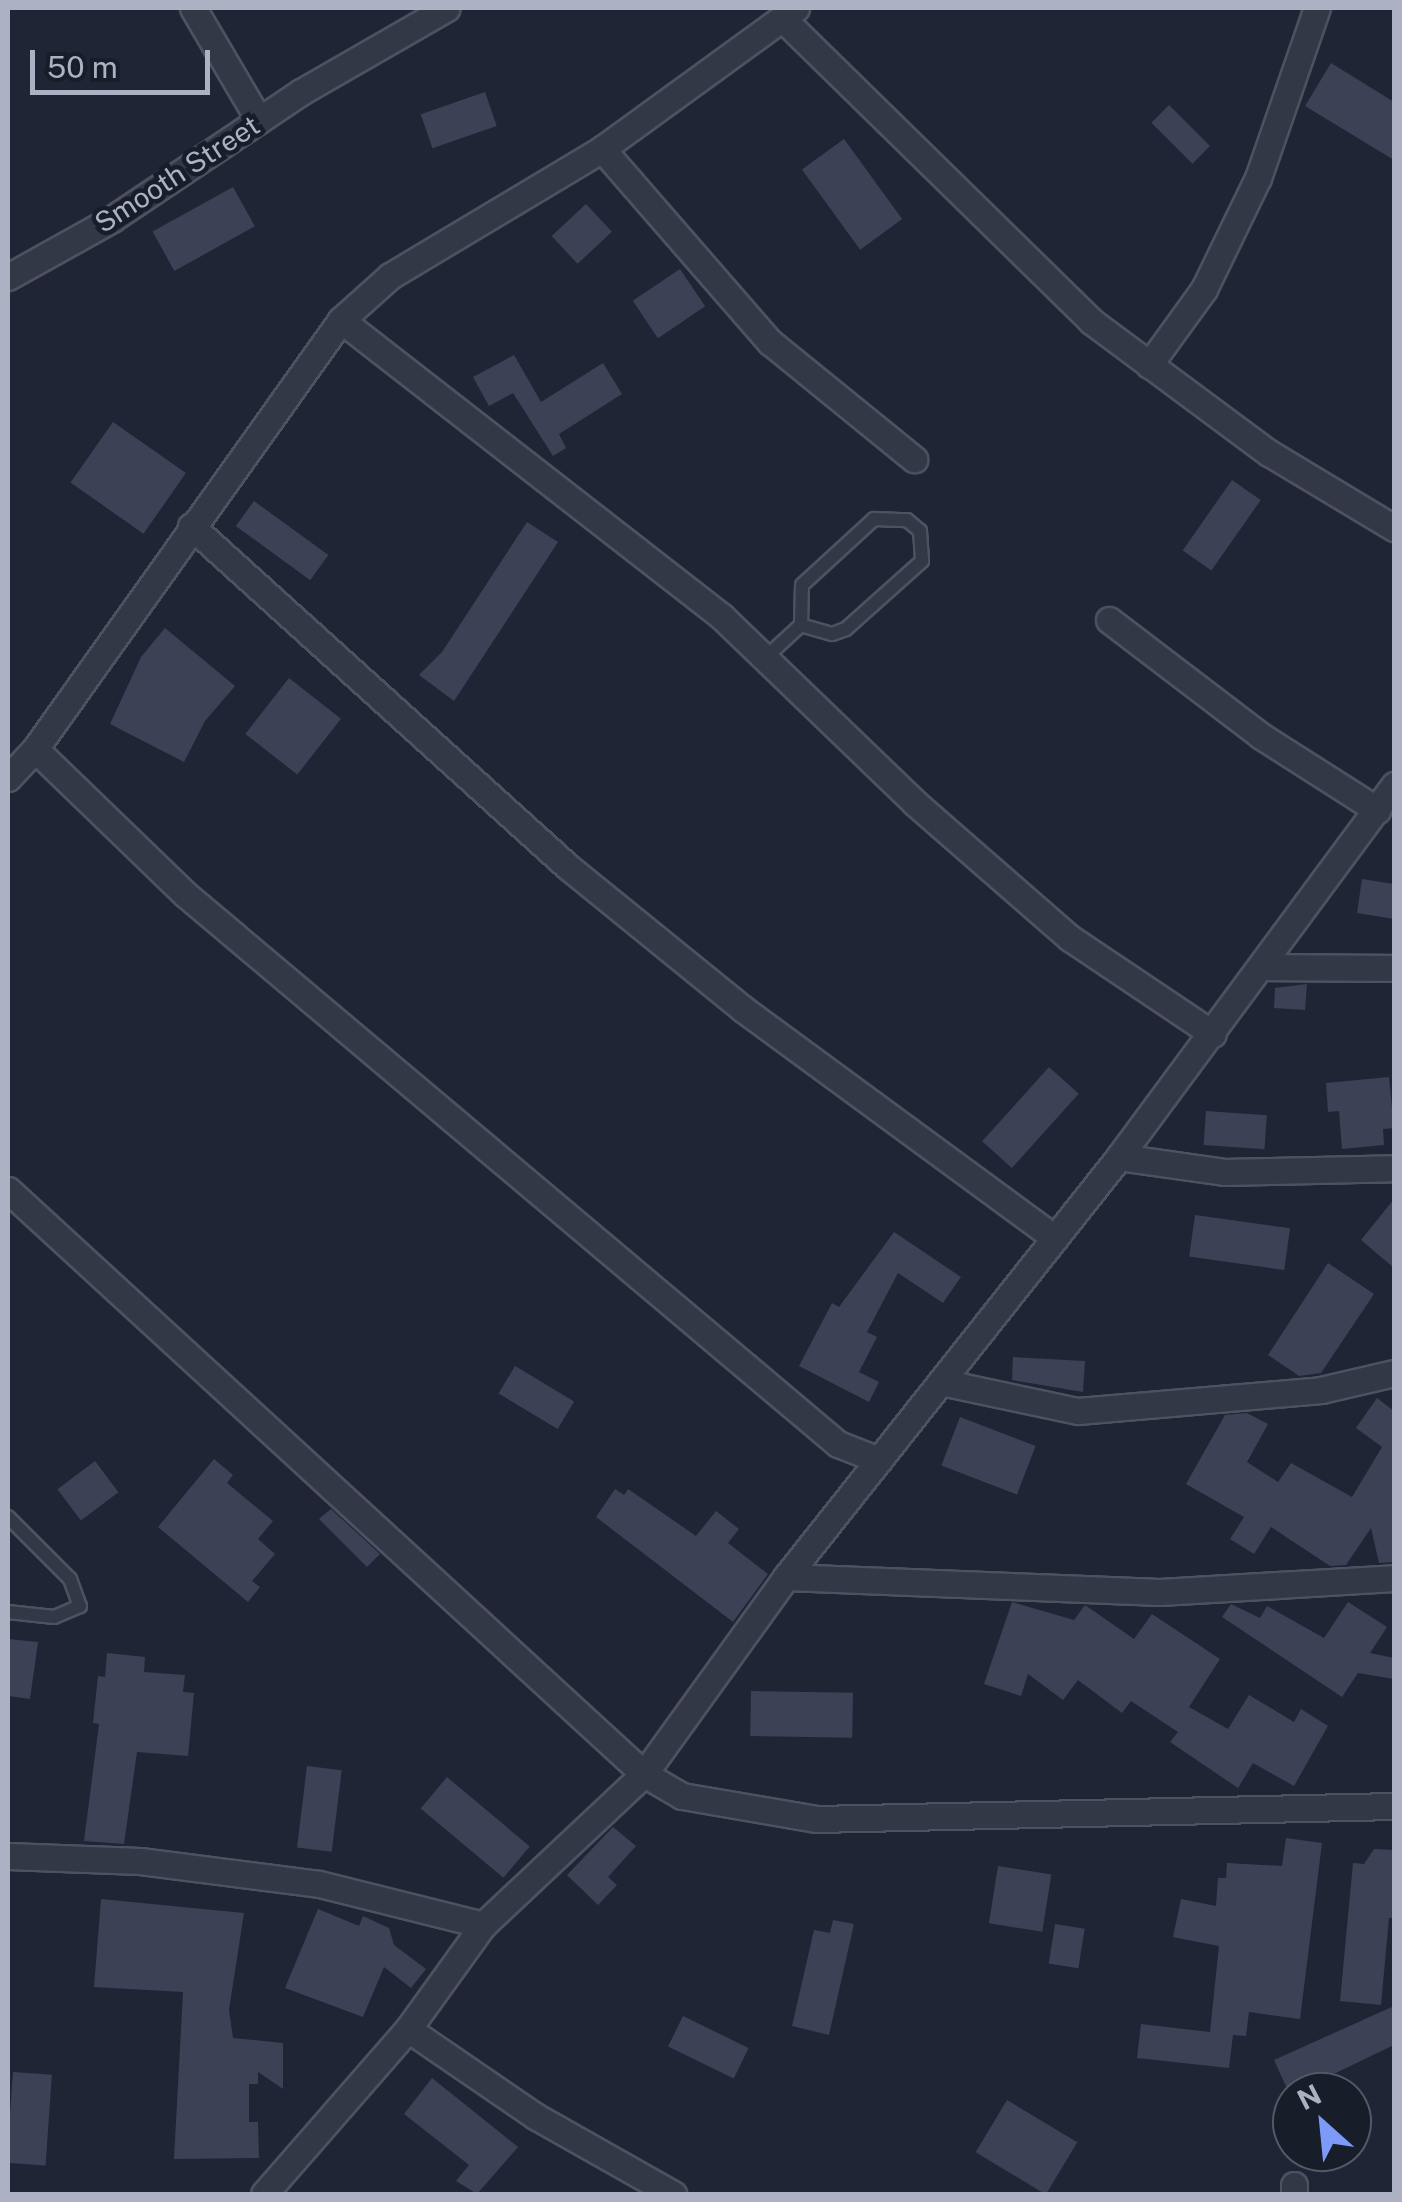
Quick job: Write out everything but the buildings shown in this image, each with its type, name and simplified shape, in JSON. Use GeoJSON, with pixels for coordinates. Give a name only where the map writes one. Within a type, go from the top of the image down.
{"type":"FeatureCollection","features":[{"type":"Feature","properties":{"kind":"street"},"geometry":{"type":"LineString","coordinates":[[194,8],[259,120]]}},
{"type":"Feature","properties":{"kind":"street"},"geometry":{"type":"LineString","coordinates":[[1150,364],[1204,290],[1258,178],[1317,8]]}},
{"type":"Feature","properties":{"kind":"street","name":"Smooth Street"},"geometry":{"type":"LineString","coordinates":[[8,277],[112,219],[259,120],[438,9]]}},
{"type":"Feature","properties":{"kind":"street"},"geometry":{"type":"LineString","coordinates":[[8,778],[35,749],[341,320],[390,276],[602,149],[790,14],[1017,253],[1150,364],[1269,453],[1394,528]]}},
{"type":"Feature","properties":{"kind":"street"},"geometry":{"type":"LineString","coordinates":[[602,149],[770,342],[914,459]]}},
{"type":"Feature","properties":{"kind":"street"},"geometry":{"type":"LineString","coordinates":[[341,320],[721,616],[915,804],[1070,938],[1213,1034]]}},
{"type":"Feature","properties":{"kind":"street"},"geometry":{"type":"LineString","coordinates":[[191,526],[566,866],[743,1009],[1054,1238]]}},
{"type":"Feature","properties":{"kind":"street"},"geometry":{"type":"LineString","coordinates":[[1110,620],[1261,736],[1377,810]]}},
{"type":"Feature","properties":{"kind":"street"},"geometry":{"type":"LineString","coordinates":[[35,749],[185,894],[838,1444],[879,1460]]}},
{"type":"Feature","properties":{"kind":"street"},"geometry":{"type":"LineString","coordinates":[[264,2194],[408,2030],[483,1925],[644,1774],[786,1577],[1120,1156],[1264,967],[1394,785]]}},
{"type":"Feature","properties":{"kind":"street"},"geometry":{"type":"LineString","coordinates":[[1264,967],[1394,968]]}},
{"type":"Feature","properties":{"kind":"street"},"geometry":{"type":"LineString","coordinates":[[1120,1156],[1224,1172],[1394,1168]]}},
{"type":"Feature","properties":{"kind":"street"},"geometry":{"type":"LineString","coordinates":[[8,1190],[644,1774],[698,1803],[817,1819],[1394,1806]]}},
{"type":"Feature","properties":{"kind":"street"},"geometry":{"type":"LineString","coordinates":[[940,1382],[1078,1411],[1321,1390],[1394,1373]]}},
{"type":"Feature","properties":{"kind":"street"},"geometry":{"type":"LineString","coordinates":[[786,1577],[1160,1592],[1394,1578]]}},
{"type":"Feature","properties":{"kind":"street"},"geometry":{"type":"LineString","coordinates":[[8,1856],[140,1861],[319,1884],[483,1925]]}},
{"type":"Feature","properties":{"kind":"street"},"geometry":{"type":"LineString","coordinates":[[408,2030],[535,2116],[673,2194]]}},
{"type":"Feature","properties":{"kind":"lane"},"geometry":{"type":"LineString","coordinates":[[765,658],[801,625],[802,586],[874,519],[907,520],[920,531],[922,560],[846,628],[832,634],[801,625]]}},
{"type":"Feature","properties":{"kind":"lane"},"geometry":{"type":"LineString","coordinates":[[8,1517],[80,1593],[80,1606],[69,1614],[8,1612]]}}]}
